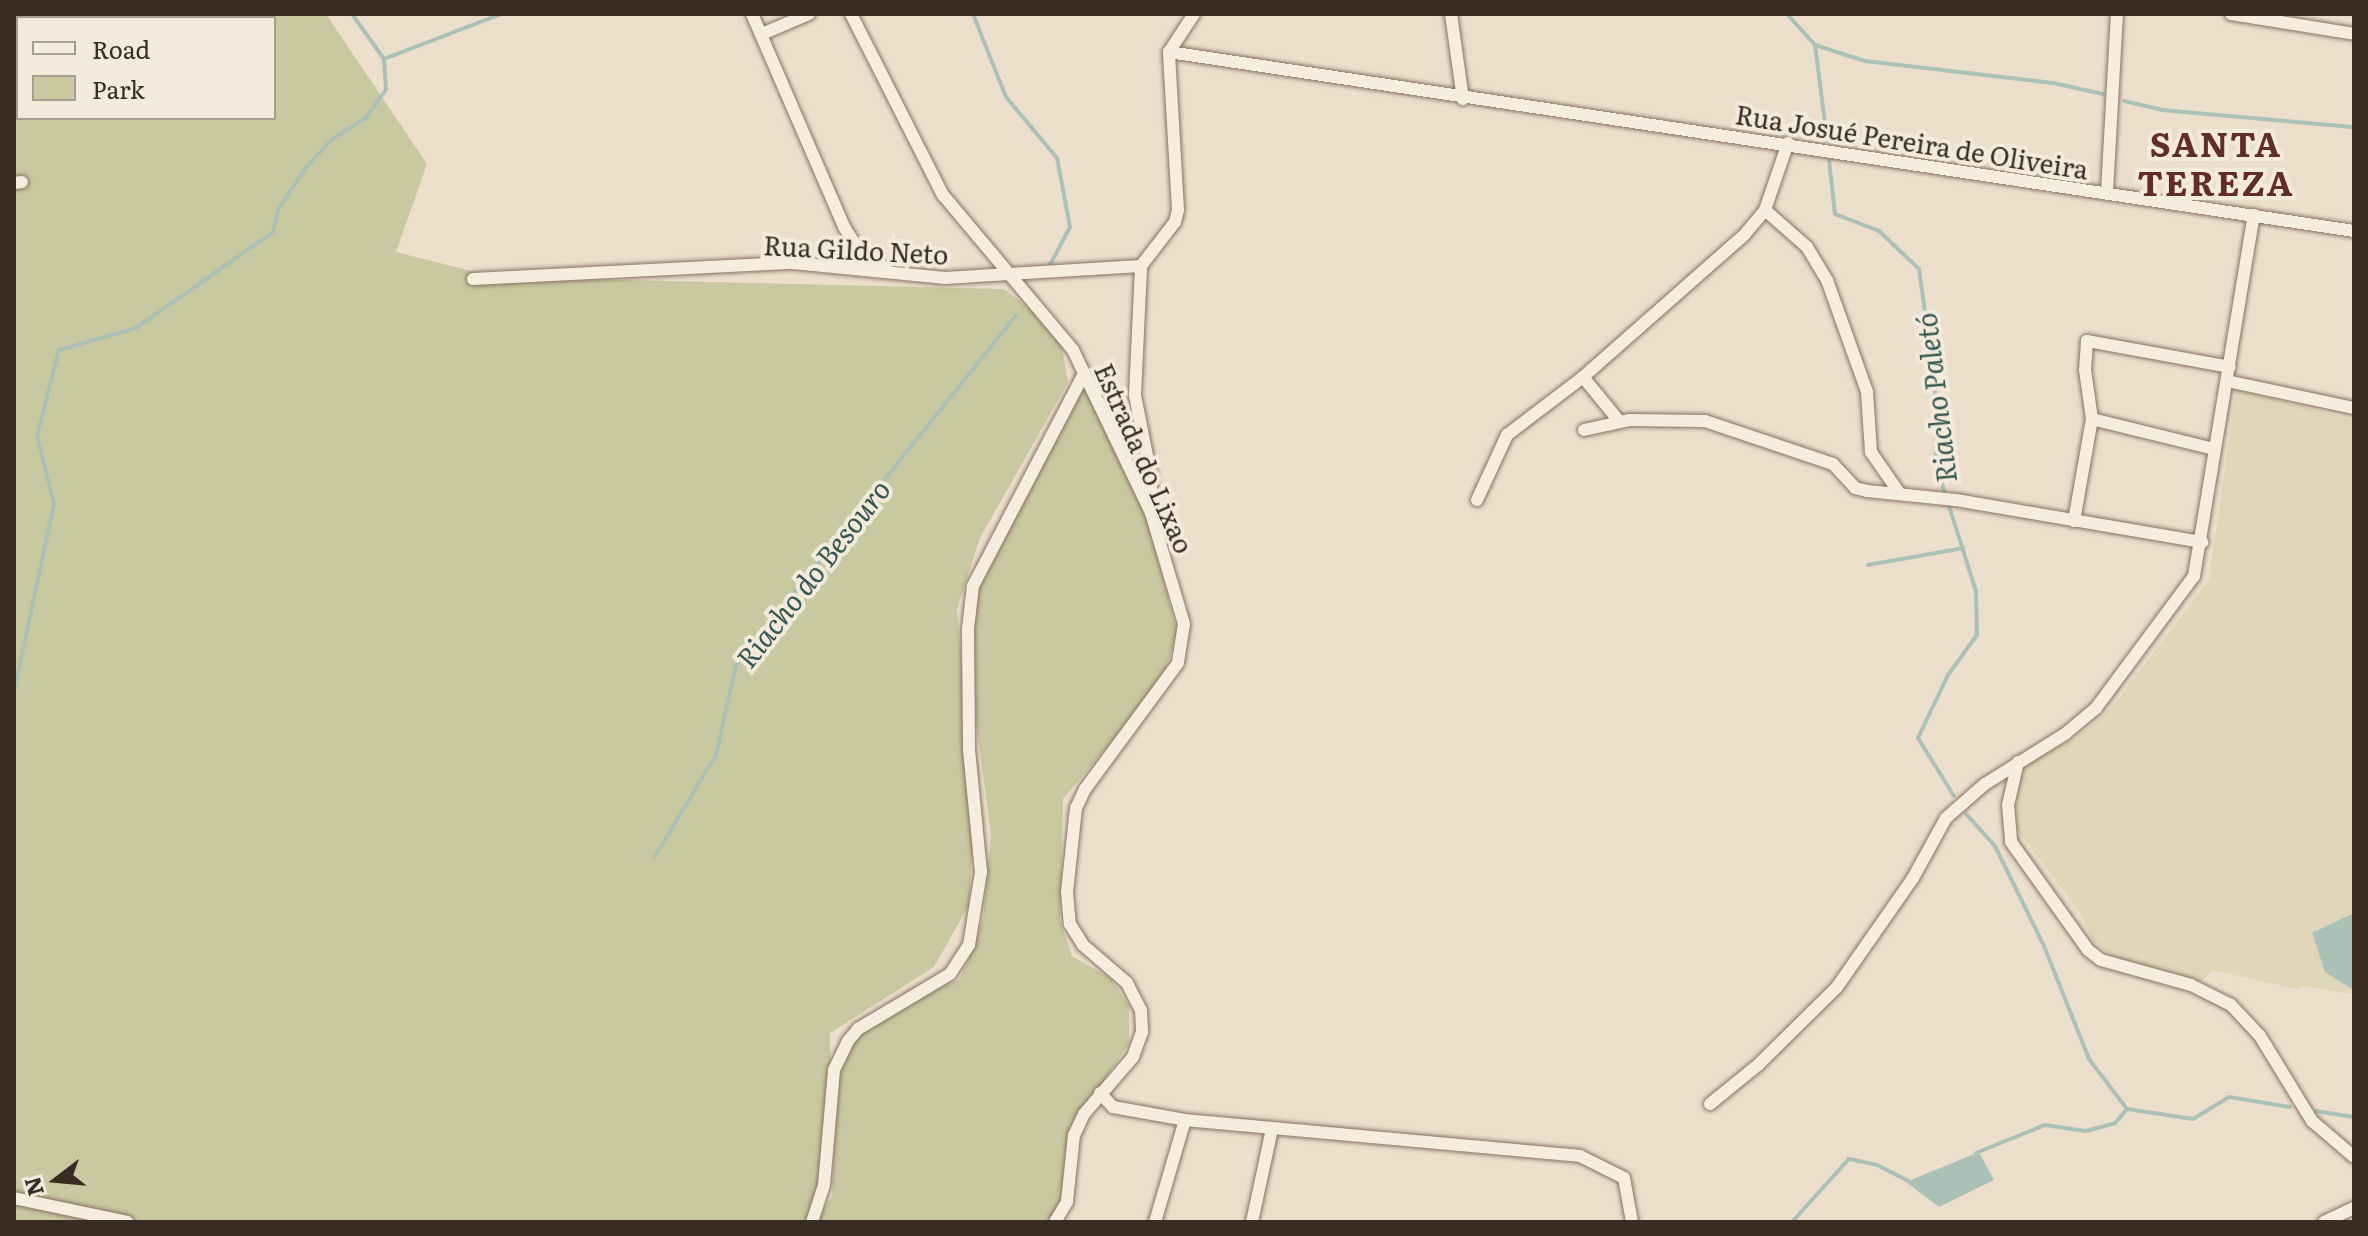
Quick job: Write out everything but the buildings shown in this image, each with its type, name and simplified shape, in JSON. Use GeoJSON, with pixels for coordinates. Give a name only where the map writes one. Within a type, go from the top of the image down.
{"type":"FeatureCollection","features":[{"type":"Feature","properties":{"kind":"street"},"geometry":{"type":"LineString","coordinates":[[752,14],[855,248],[896,273]]}},
{"type":"Feature","properties":{"kind":"street"},"geometry":{"type":"LineString","coordinates":[[762,34],[809,14]]}},
{"type":"Feature","properties":{"kind":"street","name":"Estrada do Lixao"},"geometry":{"type":"LineString","coordinates":[[851,14],[924,166],[1005,274],[1059,331],[1084,374],[1151,513],[1180,596],[1185,643],[1164,687],[1085,789],[1069,860],[1068,908],[1075,936],[1127,983],[1141,1010],[1142,1032],[1133,1057],[1100,1093],[1074,1135],[1067,1202],[1055,1222]]}},
{"type":"Feature","properties":{"kind":"street"},"geometry":{"type":"LineString","coordinates":[[1151,513],[1151,476],[1135,395],[1141,266],[1175,222],[1178,210],[1169,52],[1194,14]]}},
{"type":"Feature","properties":{"kind":"street"},"geometry":{"type":"LineString","coordinates":[[1451,14],[1463,99]]}},
{"type":"Feature","properties":{"kind":"street"},"geometry":{"type":"LineString","coordinates":[[2107,192],[2117,14]]}},
{"type":"Feature","properties":{"kind":"street"},"geometry":{"type":"LineString","coordinates":[[2231,14],[2354,34]]}},
{"type":"Feature","properties":{"kind":"street","name":"Rua Josué Pereira de Oliveira"},"geometry":{"type":"LineString","coordinates":[[1169,52],[1463,99],[1788,143],[2354,231]]}},
{"type":"Feature","properties":{"kind":"street"},"geometry":{"type":"LineString","coordinates":[[1477,500],[1507,435],[1583,377],[1745,234],[1765,210],[1788,143]]}},
{"type":"Feature","properties":{"kind":"street"},"geometry":{"type":"LineString","coordinates":[[1765,210],[1807,247],[1827,280],[1867,392],[1871,452],[1900,494]]}},
{"type":"Feature","properties":{"kind":"street"},"geometry":{"type":"LineString","coordinates":[[1710,1104],[1758,1065],[1837,987],[1913,878],[1946,818],[2018,762],[2096,708],[2194,576],[2254,215]]}},
{"type":"Feature","properties":{"kind":"street","name":"Rua Gildo Neto"},"geometry":{"type":"LineString","coordinates":[[473,279],[793,263],[945,278],[1141,266]]}},
{"type":"Feature","properties":{"kind":"street"},"geometry":{"type":"LineString","coordinates":[[2074,521],[2092,419],[2085,370],[2087,341],[2230,367]]}},
{"type":"Feature","properties":{"kind":"street"},"geometry":{"type":"LineString","coordinates":[[812,1222],[824,1185],[832,1082],[848,1041],[858,1029],[950,974],[969,945],[981,872],[969,736],[968,629],[973,586],[1084,374]]}},
{"type":"Feature","properties":{"kind":"street"},"geometry":{"type":"LineString","coordinates":[[1583,377],[1619,421]]}},
{"type":"Feature","properties":{"kind":"street"},"geometry":{"type":"LineString","coordinates":[[2227,381],[2354,408]]}},
{"type":"Feature","properties":{"kind":"street"},"geometry":{"type":"LineString","coordinates":[[1584,430],[1619,421],[1679,418],[1735,428],[1833,464],[1855,488],[1956,500],[2202,542]]}},
{"type":"Feature","properties":{"kind":"street"},"geometry":{"type":"LineString","coordinates":[[2092,419],[2214,449]]}},
{"type":"Feature","properties":{"kind":"street"},"geometry":{"type":"LineString","coordinates":[[2018,762],[2008,805],[2011,842],[2088,950],[2101,960],[2191,985],[2231,1005],[2260,1036],[2312,1121],[2354,1157]]}},
{"type":"Feature","properties":{"kind":"street"},"geometry":{"type":"LineString","coordinates":[[1100,1093],[1113,1107],[1185,1120],[1580,1156],[1624,1178],[1632,1222]]}},
{"type":"Feature","properties":{"kind":"street"},"geometry":{"type":"LineString","coordinates":[[1155,1222],[1185,1120]]}},
{"type":"Feature","properties":{"kind":"street"},"geometry":{"type":"LineString","coordinates":[[1252,1222],[1272,1129]]}},
{"type":"Feature","properties":{"kind":"street"},"geometry":{"type":"LineString","coordinates":[[14,1198],[128,1222]]}},
{"type":"Feature","properties":{"kind":"street"},"geometry":{"type":"LineString","coordinates":[[2324,1222],[2354,1208]]}},
{"type":"Feature","properties":{"kind":"shaded area"},"geometry":{"type":"Polygon","coordinates":[[[14,14],[129,14],[16,16],[16,42],[14,14]]]}},
{"type":"Feature","properties":{"kind":"shaded area"},"geometry":{"type":"Polygon","coordinates":[[[2236,389],[2354,420],[2354,994],[2303,986],[2296,989],[2213,970],[2201,982],[2118,959],[2092,940],[2081,914],[2016,828],[2017,780],[2025,765],[2077,737],[2111,708],[2209,580],[2236,389]]]}},
{"type":"Feature","properties":{"kind":"shaded area"},"geometry":{"type":"Polygon","coordinates":[[[2354,913],[2354,990],[2325,972],[2312,933],[2354,913]]]}},
{"type":"Feature","properties":{"kind":"shaded area"},"geometry":{"type":"Polygon","coordinates":[[[1979,1152],[1994,1180],[1939,1207],[1906,1182],[1979,1152]]]}},
{"type":"Feature","properties":{"kind":"green space"},"geometry":{"type":"Polygon","coordinates":[[[326,14],[427,164],[396,252],[495,277],[1004,289],[1059,331],[1068,382],[980,538],[957,609],[974,814],[969,905],[934,967],[830,1033],[832,1117],[811,1222],[14,1222],[14,43],[16,120],[276,120],[276,16],[126,16],[326,14]]]}},
{"type":"Feature","properties":{"kind":"green space"},"geometry":{"type":"Polygon","coordinates":[[[1087,391],[1148,522],[1177,632],[1162,682],[1063,799],[1060,921],[1072,956],[1110,978],[1129,1005],[1129,1044],[1072,1126],[1063,1197],[1051,1222],[815,1222],[832,1197],[839,1069],[860,1029],[915,997],[959,980],[975,945],[983,918],[991,835],[976,721],[973,601],[1080,392],[1087,391]]]}},
{"type":"Feature","properties":{"kind":"waterway"},"geometry":{"type":"LineString","coordinates":[[14,692],[54,504],[37,436],[59,350],[136,328],[273,232],[278,210],[305,169],[332,139],[366,118],[386,89],[384,59],[352,14]]}},
{"type":"Feature","properties":{"kind":"waterway"},"geometry":{"type":"LineString","coordinates":[[384,59],[501,14]]}},
{"type":"Feature","properties":{"kind":"waterway","name":"Riacho do Besouro"},"geometry":{"type":"LineString","coordinates":[[973,14],[1006,97],[1057,158],[1070,227],[1050,265]]}},
{"type":"Feature","properties":{"kind":"waterway","name":"Riacho Paletó"},"geometry":{"type":"LineString","coordinates":[[1787,14],[1815,45],[1827,139]]}},
{"type":"Feature","properties":{"kind":"waterway"},"geometry":{"type":"LineString","coordinates":[[1815,45],[1865,61],[2053,83],[2103,94]]}},
{"type":"Feature","properties":{"kind":"waterway"},"geometry":{"type":"LineString","coordinates":[[2124,101],[2162,110],[2354,127]]}},
{"type":"Feature","properties":{"kind":"waterway","name":"Riacho Paletó"},"geometry":{"type":"LineString","coordinates":[[1829,160],[1835,214],[1879,231],[1919,269],[1935,383],[1936,465],[1976,591],[1977,635],[1948,675],[1918,738],[1954,796]]}},
{"type":"Feature","properties":{"kind":"waterway","name":"Riacho do Besouro"},"geometry":{"type":"LineString","coordinates":[[655,856],[716,755],[736,665],[1016,315]]}},
{"type":"Feature","properties":{"kind":"waterway"},"geometry":{"type":"LineString","coordinates":[[1868,565],[1963,548]]}},
{"type":"Feature","properties":{"kind":"waterway","name":"Riacho Paletó"},"geometry":{"type":"LineString","coordinates":[[1966,814],[1995,846],[2044,946],[2089,1059],[2127,1109],[2193,1119],[2229,1097],[2290,1107]]}},
{"type":"Feature","properties":{"kind":"waterway"},"geometry":{"type":"LineString","coordinates":[[1976,1153],[2045,1125],[2086,1131],[2115,1123],[2127,1109]]}},
{"type":"Feature","properties":{"kind":"waterway"},"geometry":{"type":"LineString","coordinates":[[2316,1111],[2354,1117]]}},
{"type":"Feature","properties":{"kind":"waterway"},"geometry":{"type":"LineString","coordinates":[[1792,1222],[1849,1159],[1877,1165],[1908,1181]]}},
{"type":"Feature","properties":{"kind":"district","name":"SANTA TEREZA"},"geometry":{"type":"Point","coordinates":[2216,162]}}]}
